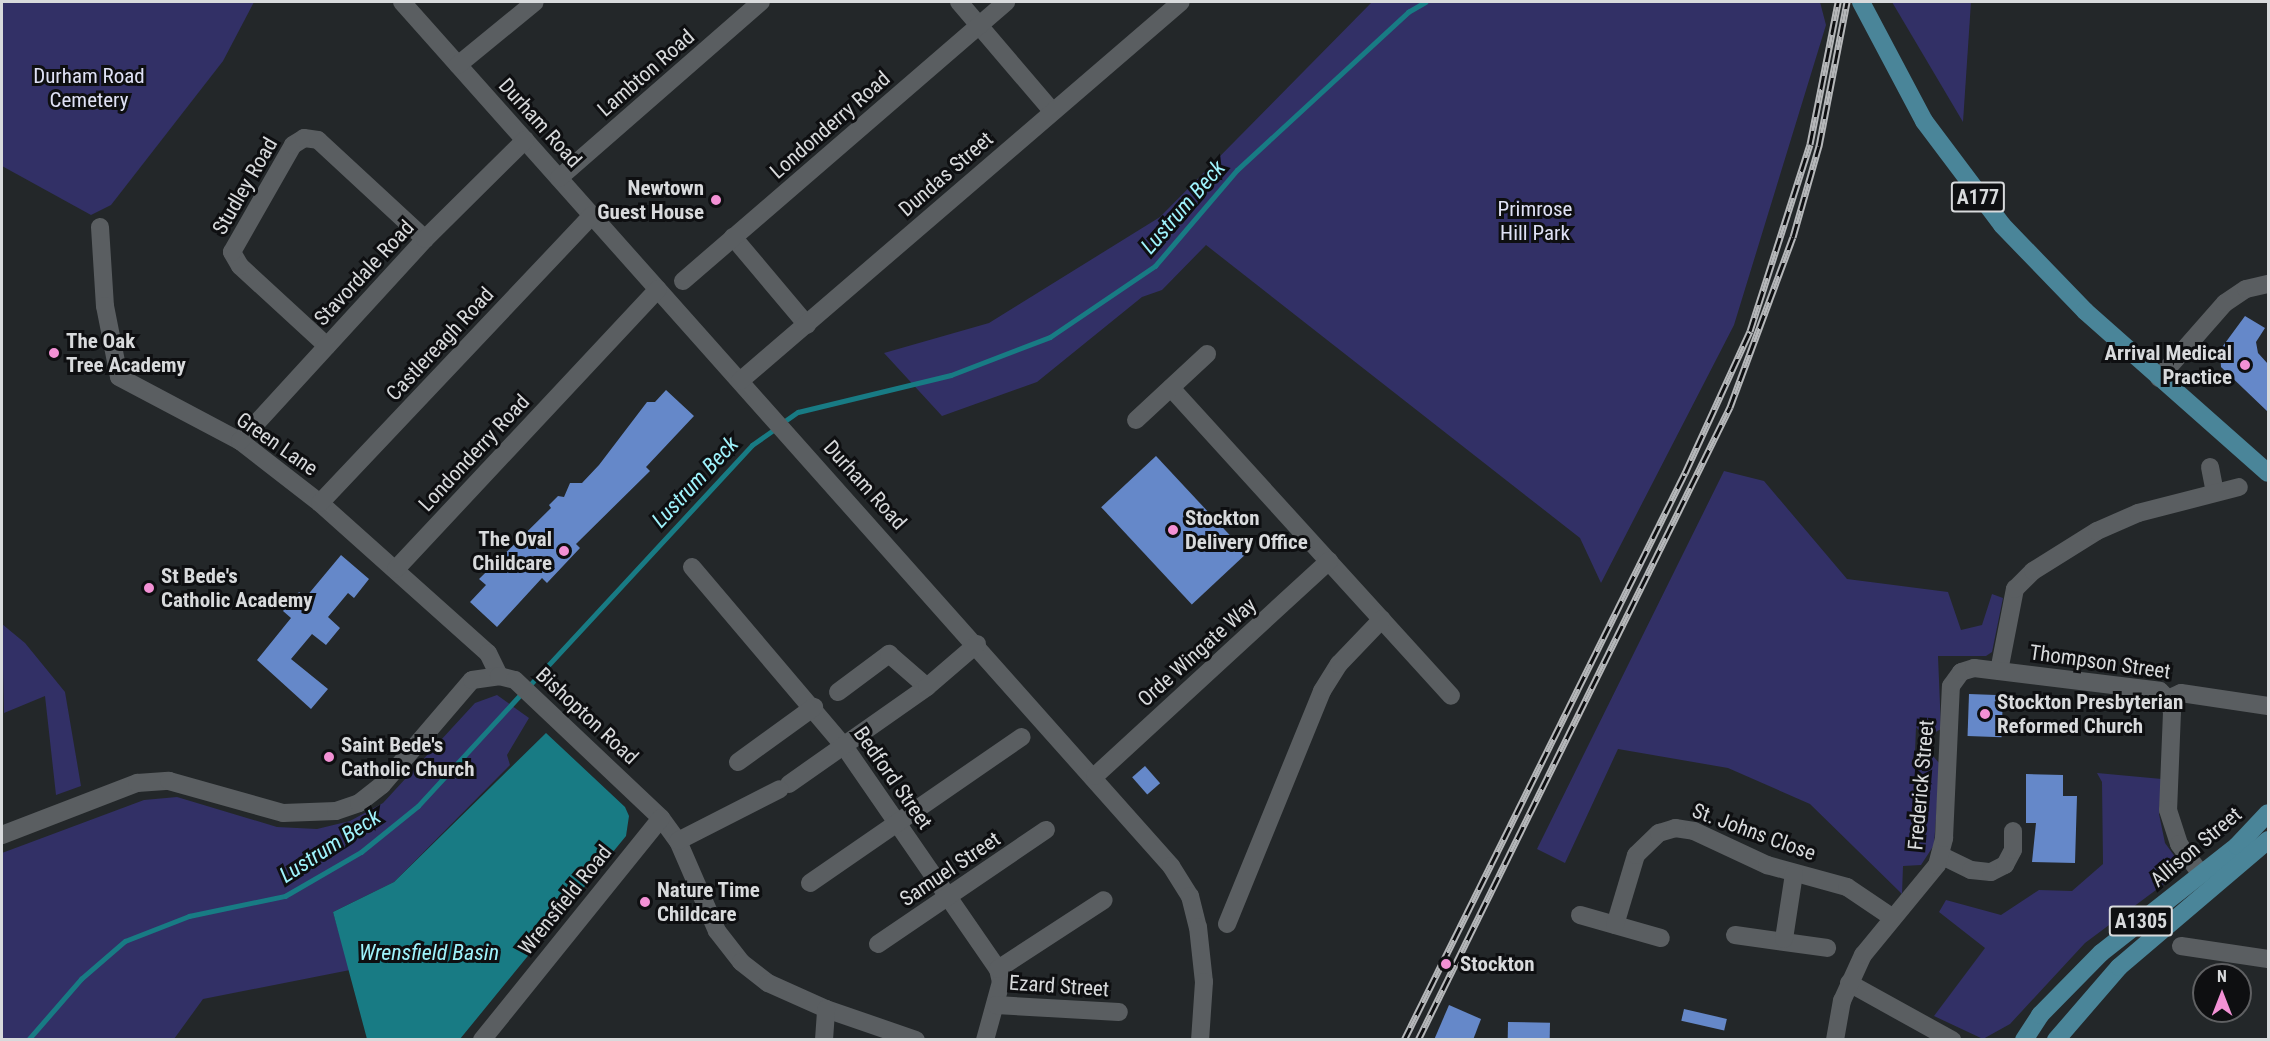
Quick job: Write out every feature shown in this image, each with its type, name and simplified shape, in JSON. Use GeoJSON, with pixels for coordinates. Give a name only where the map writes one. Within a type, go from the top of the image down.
{"type":"FeatureCollection","features":[{"type":"Feature","properties":{"kind":"main road","name":"A177"},"geometry":{"type":"LineString","coordinates":[[1861,2],[1892,67],[1959,173],[2085,311],[2268,472]]}},
{"type":"Feature","properties":{"kind":"main road","name":"Allison Street"},"geometry":{"type":"LineString","coordinates":[[2024,1040],[2040,1015],[2101,953],[2201,874],[2268,813]]}},
{"type":"Feature","properties":{"kind":"main road","name":"Allison Street"},"geometry":{"type":"LineString","coordinates":[[2056,1040],[2119,967],[2268,840]]}},
{"type":"Feature","properties":{"kind":"street","name":"Durham Road"},"geometry":{"type":"LineString","coordinates":[[402,2],[1095,776],[1171,866],[1190,896],[1204,982],[1200,1040]]}},
{"type":"Feature","properties":{"kind":"street"},"geometry":{"type":"LineString","coordinates":[[459,65],[535,2]]}},
{"type":"Feature","properties":{"kind":"street","name":"Lambton Road"},"geometry":{"type":"LineString","coordinates":[[559,178],[761,2]]}},
{"type":"Feature","properties":{"kind":"street"},"geometry":{"type":"LineString","coordinates":[[959,2],[1052,111]]}},
{"type":"Feature","properties":{"kind":"street","name":"Londonderry Road"},"geometry":{"type":"LineString","coordinates":[[683,281],[1006,2]]}},
{"type":"Feature","properties":{"kind":"street","name":"Dundas Street"},"geometry":{"type":"LineString","coordinates":[[740,381],[1181,2]]}},
{"type":"Feature","properties":{"kind":"street","name":"Studley Road"},"geometry":{"type":"LineString","coordinates":[[327,346],[240,266],[232,252],[292,145],[304,138],[318,140],[425,239]]}},
{"type":"Feature","properties":{"kind":"street","name":"Stavordale Road"},"geometry":{"type":"LineString","coordinates":[[240,441],[425,239],[525,140]]}},
{"type":"Feature","properties":{"kind":"street","name":"Castlereagh Road"},"geometry":{"type":"LineString","coordinates":[[320,503],[592,215]]}},
{"type":"Feature","properties":{"kind":"street","name":"Green Lane"},"geometry":{"type":"LineString","coordinates":[[100,227],[105,306],[119,377],[240,441],[320,503],[493,657],[507,678]]}},
{"type":"Feature","properties":{"kind":"street"},"geometry":{"type":"LineString","coordinates":[[733,237],[807,324]]}},
{"type":"Feature","properties":{"kind":"street"},"geometry":{"type":"LineString","coordinates":[[2159,378],[2225,303],[2246,289],[2268,284]]}},
{"type":"Feature","properties":{"kind":"street","name":"Londonderry Road"},"geometry":{"type":"LineString","coordinates":[[396,569],[658,289]]}},
{"type":"Feature","properties":{"kind":"street"},"geometry":{"type":"LineString","coordinates":[[1136,420],[1207,354]]}},
{"type":"Feature","properties":{"kind":"street"},"geometry":{"type":"LineString","coordinates":[[1171,387],[1452,696]]}},
{"type":"Feature","properties":{"kind":"street"},"geometry":{"type":"LineString","coordinates":[[2210,467],[2215,492]]}},
{"type":"Feature","properties":{"kind":"street"},"geometry":{"type":"LineString","coordinates":[[1999,671],[2015,589],[2033,572],[2097,531],[2138,513],[2239,487]]}},
{"type":"Feature","properties":{"kind":"street","name":"Orde Wingate Way"},"geometry":{"type":"LineString","coordinates":[[1095,776],[1329,561]]}},
{"type":"Feature","properties":{"kind":"street","name":"Bedford Street"},"geometry":{"type":"LineString","coordinates":[[693,567],[814,707],[844,746],[998,969]]}},
{"type":"Feature","properties":{"kind":"street"},"geometry":{"type":"LineString","coordinates":[[1227,924],[1322,691],[1339,664],[1382,619]]}},
{"type":"Feature","properties":{"kind":"street"},"geometry":{"type":"LineString","coordinates":[[678,841],[784,787],[927,687],[977,644]]}},
{"type":"Feature","properties":{"kind":"street"},"geometry":{"type":"LineString","coordinates":[[838,692],[890,654],[927,687]]}},
{"type":"Feature","properties":{"kind":"street","name":"Thompson Street"},"geometry":{"type":"LineString","coordinates":[[1961,672],[1999,671],[2160,691],[2168,699],[2181,693],[2248,705],[2268,706]]}},
{"type":"Feature","properties":{"kind":"street","name":"Frederick Street"},"geometry":{"type":"LineString","coordinates":[[1835,1040],[1849,983],[1863,956],[1937,865],[1940,855],[1951,686],[1961,672]]}},
{"type":"Feature","properties":{"kind":"street"},"geometry":{"type":"LineString","coordinates":[[2,835],[137,783],[169,781],[283,813],[336,811],[382,785],[472,681],[507,678]]}},
{"type":"Feature","properties":{"kind":"street","name":"Bishopton Road"},"geometry":{"type":"LineString","coordinates":[[507,678],[535,698],[662,818],[678,841],[717,931],[741,962],[768,983],[826,1009],[916,1040]]}},
{"type":"Feature","properties":{"kind":"street"},"geometry":{"type":"LineString","coordinates":[[2168,699],[2172,712],[2168,810],[2179,844],[2201,874]]}},
{"type":"Feature","properties":{"kind":"street"},"geometry":{"type":"LineString","coordinates":[[738,762],[814,707]]}},
{"type":"Feature","properties":{"kind":"street"},"geometry":{"type":"LineString","coordinates":[[810,883],[1022,737]]}},
{"type":"Feature","properties":{"kind":"street","name":"Wrensfield Road"},"geometry":{"type":"LineString","coordinates":[[482,1040],[662,818]]}},
{"type":"Feature","properties":{"kind":"street","name":"St. Johns Close"},"geometry":{"type":"LineString","coordinates":[[1615,925],[1636,855],[1659,833],[1675,828],[1695,831],[1794,874],[1847,887],[1893,918]]}},
{"type":"Feature","properties":{"kind":"street","name":"Samuel Street"},"geometry":{"type":"LineString","coordinates":[[878,944],[1046,830]]}},
{"type":"Feature","properties":{"kind":"street"},"geometry":{"type":"LineString","coordinates":[[1940,855],[1971,870],[1991,872],[2005,865],[2013,850],[2013,831]]}},
{"type":"Feature","properties":{"kind":"street"},"geometry":{"type":"LineString","coordinates":[[1784,939],[1794,874]]}},
{"type":"Feature","properties":{"kind":"street"},"geometry":{"type":"LineString","coordinates":[[986,1040],[996,1005],[998,969],[1104,900]]}},
{"type":"Feature","properties":{"kind":"street"},"geometry":{"type":"LineString","coordinates":[[1580,915],[1660,938]]}},
{"type":"Feature","properties":{"kind":"street"},"geometry":{"type":"LineString","coordinates":[[1735,935],[1768,942],[1784,939],[1827,948]]}},
{"type":"Feature","properties":{"kind":"street"},"geometry":{"type":"LineString","coordinates":[[2181,946],[2268,959]]}},
{"type":"Feature","properties":{"kind":"street"},"geometry":{"type":"LineString","coordinates":[[1849,983],[1952,1040]]}},
{"type":"Feature","properties":{"kind":"street","name":"Ezard Street"},"geometry":{"type":"LineString","coordinates":[[996,1005],[1119,1012]]}},
{"type":"Feature","properties":{"kind":"street"},"geometry":{"type":"LineString","coordinates":[[824,1040],[826,1009]]}},
{"type":"Feature","properties":{"kind":"green space","name":"Durham Road Cemetery"},"geometry":{"type":"Polygon","coordinates":[[[2,2],[254,2],[223,61],[111,205],[91,215],[2,166],[2,2]]]}},
{"type":"Feature","properties":{"kind":"green space","name":"Primrose Hill Park"},"geometry":{"type":"Polygon","coordinates":[[[1372,2],[1820,2],[1826,25],[1734,325],[1601,583],[1580,538],[1206,245],[1162,290],[1142,297],[1037,382],[942,416],[884,353],[989,323],[1160,217],[1372,2]]]}},
{"type":"Feature","properties":{"kind":"green space"},"geometry":{"type":"Polygon","coordinates":[[[1892,2],[1971,2],[1963,122],[1892,2]]]}},
{"type":"Feature","properties":{"kind":"green space"},"geometry":{"type":"Polygon","coordinates":[[[1724,471],[1764,481],[1847,579],[1948,592],[1961,630],[1982,625],[1992,594],[2003,598],[1992,652],[1986,656],[1938,656],[1941,729],[1925,738],[1916,727],[1915,753],[1926,748],[1940,764],[1934,845],[1921,865],[1903,866],[1902,894],[1810,804],[1728,768],[1618,749],[1565,863],[1537,849],[1724,471]]]}},
{"type":"Feature","properties":{"kind":"green space"},"geometry":{"type":"Polygon","coordinates":[[[2,624],[25,643],[65,692],[81,786],[56,795],[45,696],[4,713],[2,624]]]}},
{"type":"Feature","properties":{"kind":"green space"},"geometry":{"type":"Polygon","coordinates":[[[497,695],[529,718],[507,755],[510,765],[394,882],[333,912],[350,970],[203,999],[174,1039],[2,1040],[2,853],[144,800],[177,797],[277,827],[317,829],[350,821],[383,803],[475,703],[497,695]]]}},
{"type":"Feature","properties":{"kind":"green space"},"geometry":{"type":"Polygon","coordinates":[[[2097,773],[2162,779],[2159,814],[2165,843],[2181,865],[2176,875],[2085,943],[2010,1024],[1983,1039],[1934,1016],[1985,948],[1939,912],[1946,900],[2001,915],[2039,890],[2072,891],[2103,864],[2102,782],[2097,773]]]}},
{"type":"Feature","properties":{"kind":"water","name":"Wrensfield Basin"},"geometry":{"type":"Polygon","coordinates":[[[546,733],[625,807],[629,816],[626,836],[460,1039],[367,1039],[333,912],[394,882],[546,733]]]}},
{"type":"Feature","properties":{"kind":"building","name":"Arrival Medical Practice"},"geometry":{"type":"Polygon","coordinates":[[[2245,316],[2265,328],[2256,342],[2258,353],[2268,364],[2268,412],[2221,367],[2220,350],[2245,316]]]}},
{"type":"Feature","properties":{"kind":"building"},"geometry":{"type":"Polygon","coordinates":[[[666,390],[694,416],[646,467],[650,471],[576,544],[580,548],[547,583],[542,578],[497,627],[470,602],[486,585],[479,579],[551,508],[549,505],[558,496],[564,497],[570,483],[582,483],[599,465],[647,402],[655,402],[666,390]]]}},
{"type":"Feature","properties":{"kind":"building","name":"Stockton Delivery Office"},"geometry":{"type":"Polygon","coordinates":[[[1156,456],[1247,553],[1192,604],[1101,507],[1156,456]]]}},
{"type":"Feature","properties":{"kind":"building"},"geometry":{"type":"Polygon","coordinates":[[[341,555],[369,579],[354,598],[348,593],[328,617],[340,628],[326,645],[312,634],[291,659],[328,689],[311,709],[257,660],[291,618],[283,611],[299,592],[306,597],[341,555]]]}},
{"type":"Feature","properties":{"kind":"building","name":"Stockton Presbyterian Reformed Church"},"geometry":{"type":"Polygon","coordinates":[[[1969,694],[2003,695],[2002,737],[1968,736],[1969,694]]]}},
{"type":"Feature","properties":{"kind":"building"},"geometry":{"type":"Polygon","coordinates":[[[1145,766],[1160,783],[1147,795],[1132,777],[1145,766]]]}},
{"type":"Feature","properties":{"kind":"building"},"geometry":{"type":"Polygon","coordinates":[[[2026,774],[2063,775],[2063,796],[2077,796],[2075,863],[2032,862],[2036,823],[2026,823],[2026,774]]]}},
{"type":"Feature","properties":{"kind":"building"},"geometry":{"type":"Polygon","coordinates":[[[1449,1005],[1481,1019],[1473,1040],[1434,1040],[1449,1005]]]}},
{"type":"Feature","properties":{"kind":"building"},"geometry":{"type":"Polygon","coordinates":[[[1684,1009],[1727,1019],[1724,1031],[1681,1021],[1684,1009]]]}},
{"type":"Feature","properties":{"kind":"building"},"geometry":{"type":"Polygon","coordinates":[[[1508,1022],[1550,1023],[1550,1040],[1508,1040],[1508,1022]]]}},
{"type":"Feature","properties":{"kind":"waterway","name":"Lustrum Beck"},"geometry":{"type":"LineString","coordinates":[[782,423],[798,412],[951,375],[1050,337],[1155,266],[1237,170],[1408,12],[1425,2]]}},
{"type":"Feature","properties":{"kind":"waterway","name":"Lustrum Beck"},"geometry":{"type":"LineString","coordinates":[[529,686],[752,445],[776,428]]}},
{"type":"Feature","properties":{"kind":"waterway","name":"Lustrum Beck"},"geometry":{"type":"LineString","coordinates":[[28,1040],[81,979],[125,941],[189,916],[285,896],[361,852],[418,806],[523,692]]}},
{"type":"Feature","properties":{"kind":"railway"},"geometry":{"type":"LineString","coordinates":[[1404,1040],[1685,473],[1750,331],[1810,144],[1838,2]]}},
{"type":"Feature","properties":{"kind":"railway"},"geometry":{"type":"LineString","coordinates":[[1418,1040],[1730,407],[1793,237],[1819,146],[1847,2]]}},
{"type":"Feature","properties":{"kind":"place","name":"Newtown Guest House"},"geometry":{"type":"Point","coordinates":[716,200]}},
{"type":"Feature","properties":{"kind":"place","name":"The Oak Tree Academy"},"geometry":{"type":"Point","coordinates":[54,353]}},
{"type":"Feature","properties":{"kind":"place","name":"Arrival Medical Practice"},"geometry":{"type":"Point","coordinates":[2245,365]}},
{"type":"Feature","properties":{"kind":"place","name":"Stockton Delivery Office"},"geometry":{"type":"Point","coordinates":[1173,530]}},
{"type":"Feature","properties":{"kind":"place","name":"The Oval Childcare"},"geometry":{"type":"Point","coordinates":[564,551]}},
{"type":"Feature","properties":{"kind":"place","name":"St Bede's Catholic Academy"},"geometry":{"type":"Point","coordinates":[149,588]}},
{"type":"Feature","properties":{"kind":"place","name":"Stockton Presbyterian Reformed Church"},"geometry":{"type":"Point","coordinates":[1985,714]}},
{"type":"Feature","properties":{"kind":"place","name":"Saint Bede's Catholic Church"},"geometry":{"type":"Point","coordinates":[329,757]}},
{"type":"Feature","properties":{"kind":"place","name":"Nature Time Childcare"},"geometry":{"type":"Point","coordinates":[645,902]}},
{"type":"Feature","properties":{"kind":"place","name":"Stockton"},"geometry":{"type":"Point","coordinates":[1446,964]}}]}
